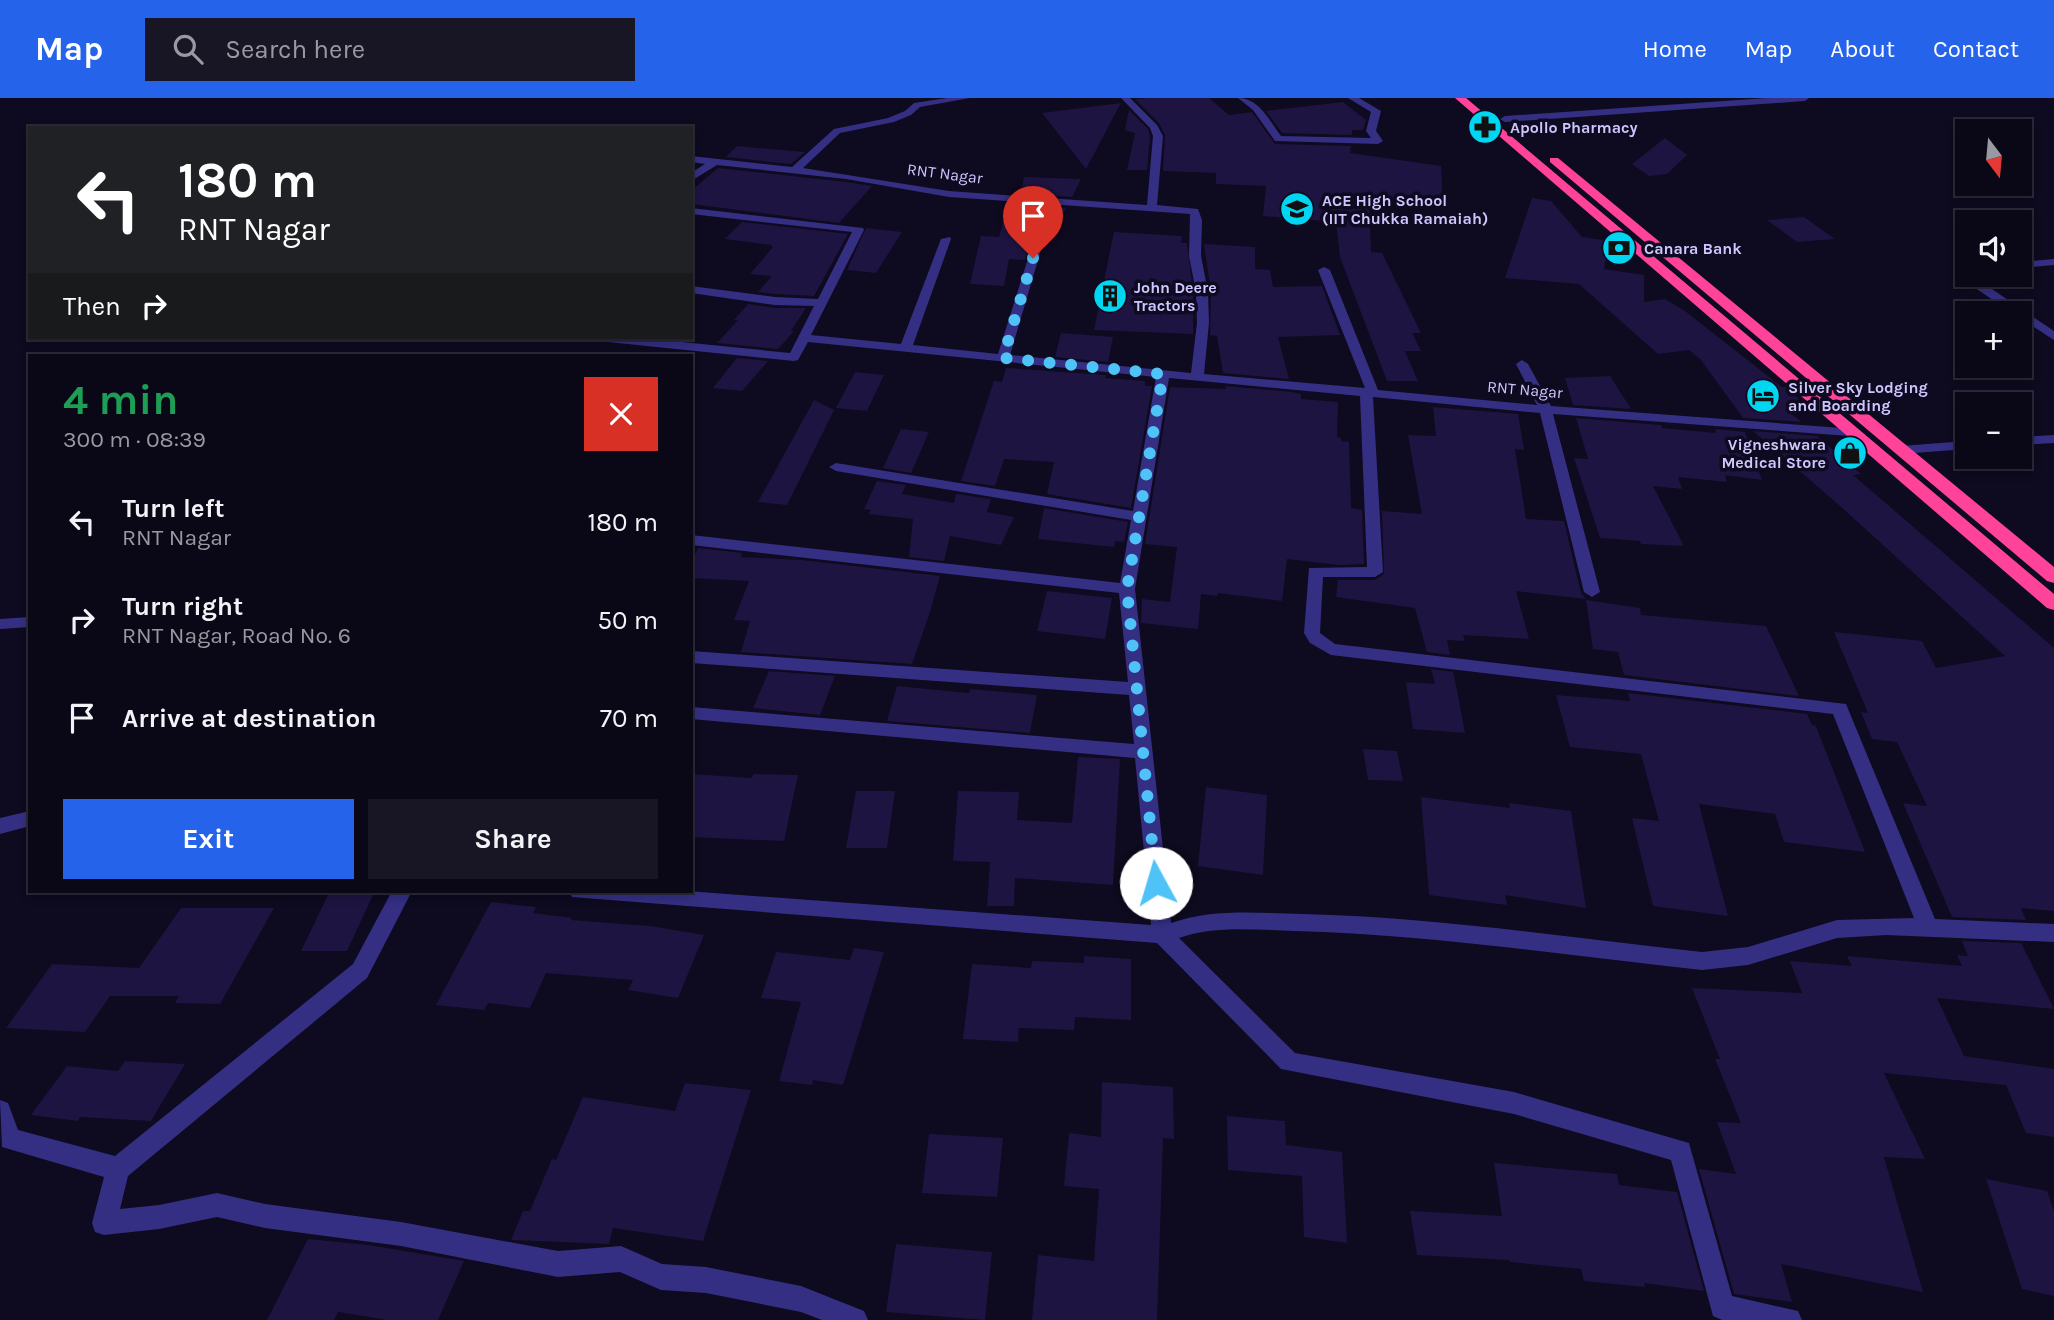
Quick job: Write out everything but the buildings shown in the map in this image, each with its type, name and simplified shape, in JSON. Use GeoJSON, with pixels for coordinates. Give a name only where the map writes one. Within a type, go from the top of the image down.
{"type":"FeatureCollection","features":[{"type":"Feature","properties":{"kind":"highway"},"geometry":{"type":"LineString","coordinates":[[1460,98],[2054,604]]}},
{"type":"Feature","properties":{"kind":"highway"},"geometry":{"type":"LineString","coordinates":[[1480,98],[2054,577]]}},
{"type":"Feature","properties":{"kind":"street"},"geometry":{"type":"LineString","coordinates":[[796,169],[838,131],[891,120],[908,113],[913,101],[965,98]]}},
{"type":"Feature","properties":{"kind":"street"},"geometry":{"type":"LineString","coordinates":[[1125,98],[1154,127],[1158,136],[1152,206]]}},
{"type":"Feature","properties":{"kind":"street"},"geometry":{"type":"LineString","coordinates":[[1242,98],[1256,108],[1278,139],[1378,141],[1371,131],[1376,111],[1352,98]]}},
{"type":"Feature","properties":{"kind":"street"},"geometry":{"type":"LineString","coordinates":[[1505,119],[1804,98]]}},
{"type":"Feature","properties":{"kind":"street","name":"RNT Nagar"},"geometry":{"type":"LineString","coordinates":[[693,159],[796,169],[949,194],[1188,209],[1196,214],[1194,239],[1203,323],[1198,377]]}},
{"type":"Feature","properties":{"kind":"street"},"geometry":{"type":"LineString","coordinates":[[693,177],[714,162]]}},
{"type":"Feature","properties":{"kind":"street"},"geometry":{"type":"LineString","coordinates":[[621,340],[794,358],[859,230],[693,211]]}},
{"type":"Feature","properties":{"kind":"street"},"geometry":{"type":"LineString","coordinates":[[1003,358],[1041,233]]}},
{"type":"Feature","properties":{"kind":"street"},"geometry":{"type":"LineString","coordinates":[[906,348],[946,239]]}},
{"type":"Feature","properties":{"kind":"street"},"geometry":{"type":"LineString","coordinates":[[2032,264],[2054,262]]}},
{"type":"Feature","properties":{"kind":"street"},"geometry":{"type":"LineString","coordinates":[[1324,270],[1370,392],[1375,572],[1315,572],[1312,633],[1316,639],[1331,649],[1840,708],[1928,927]]}},
{"type":"Feature","properties":{"kind":"street"},"geometry":{"type":"LineString","coordinates":[[1981,287],[2054,336]]}},
{"type":"Feature","properties":{"kind":"street"},"geometry":{"type":"LineString","coordinates":[[693,289],[775,301],[822,303]]}},
{"type":"Feature","properties":{"kind":"street","name":"RNT Nagar"},"geometry":{"type":"LineString","coordinates":[[804,338],[970,357],[1720,425],[1850,432]]}},
{"type":"Feature","properties":{"kind":"street"},"geometry":{"type":"LineString","coordinates":[[633,354],[648,344]]}},
{"type":"Feature","properties":{"kind":"street"},"geometry":{"type":"LineString","coordinates":[[1522,364],[1545,408],[1592,592]]}},
{"type":"Feature","properties":{"kind":"street"},"geometry":{"type":"LineString","coordinates":[[1163,374],[1127,589],[1162,935],[1289,1062],[1514,1103],[1681,1151],[1722,1307],[1789,1320]]}},
{"type":"Feature","properties":{"kind":"street"},"geometry":{"type":"LineString","coordinates":[[2032,440],[2054,439]]}},
{"type":"Feature","properties":{"kind":"street"},"geometry":{"type":"LineString","coordinates":[[1901,450],[1955,446]]}},
{"type":"Feature","properties":{"kind":"street"},"geometry":{"type":"LineString","coordinates":[[836,467],[1139,517]]}},
{"type":"Feature","properties":{"kind":"street"},"geometry":{"type":"LineString","coordinates":[[693,540],[1127,589]]}},
{"type":"Feature","properties":{"kind":"street"},"geometry":{"type":"LineString","coordinates":[[0,624],[28,622]]}},
{"type":"Feature","properties":{"kind":"street"},"geometry":{"type":"LineString","coordinates":[[693,657],[1137,689]]}},
{"type":"Feature","properties":{"kind":"street"},"geometry":{"type":"LineString","coordinates":[[693,713],[1143,752]]}},
{"type":"Feature","properties":{"kind":"street"},"geometry":{"type":"LineString","coordinates":[[0,826],[28,819]]}},
{"type":"Feature","properties":{"kind":"street"},"geometry":{"type":"LineString","coordinates":[[401,893],[360,971],[118,1169],[104,1223],[159,1217],[217,1205],[265,1216],[401,1234],[558,1264],[621,1259],[661,1277],[706,1280],[801,1298],[855,1320]]}},
{"type":"Feature","properties":{"kind":"street"},"geometry":{"type":"LineString","coordinates":[[606,893],[1162,935],[1193,924],[1247,920],[1322,923],[1396,928],[1702,961],[1748,956],[1836,929],[1886,926],[2054,933]]}},
{"type":"Feature","properties":{"kind":"street"},"geometry":{"type":"LineString","coordinates":[[0,1111],[5,1143],[118,1169]]}},
{"type":"Feature","properties":{"kind":"place","name":"Apollo Pharmacy"},"geometry":{"type":"Point","coordinates":[1485,127]}},
{"type":"Feature","properties":{"kind":"place","name":"ACE High School (IIT Chukka Ramaiah)"},"geometry":{"type":"Point","coordinates":[1297,209]}},
{"type":"Feature","properties":{"kind":"place","name":"Canara Bank"},"geometry":{"type":"Point","coordinates":[1619,248]}},
{"type":"Feature","properties":{"kind":"place","name":"John Deere Tractors"},"geometry":{"type":"Point","coordinates":[1110,296]}},
{"type":"Feature","properties":{"kind":"place","name":"Silver Sky Lodging and Boarding"},"geometry":{"type":"Point","coordinates":[1763,396]}},
{"type":"Feature","properties":{"kind":"place","name":"Vigneshwara Medical Store"},"geometry":{"type":"Point","coordinates":[1850,453]}},
{"type":"Feature","properties":{"kind":"route"},"geometry":{"type":"LineString","coordinates":[[1033,258],[1003,358],[1163,374],[1127,589],[1156,883]]}}]}
